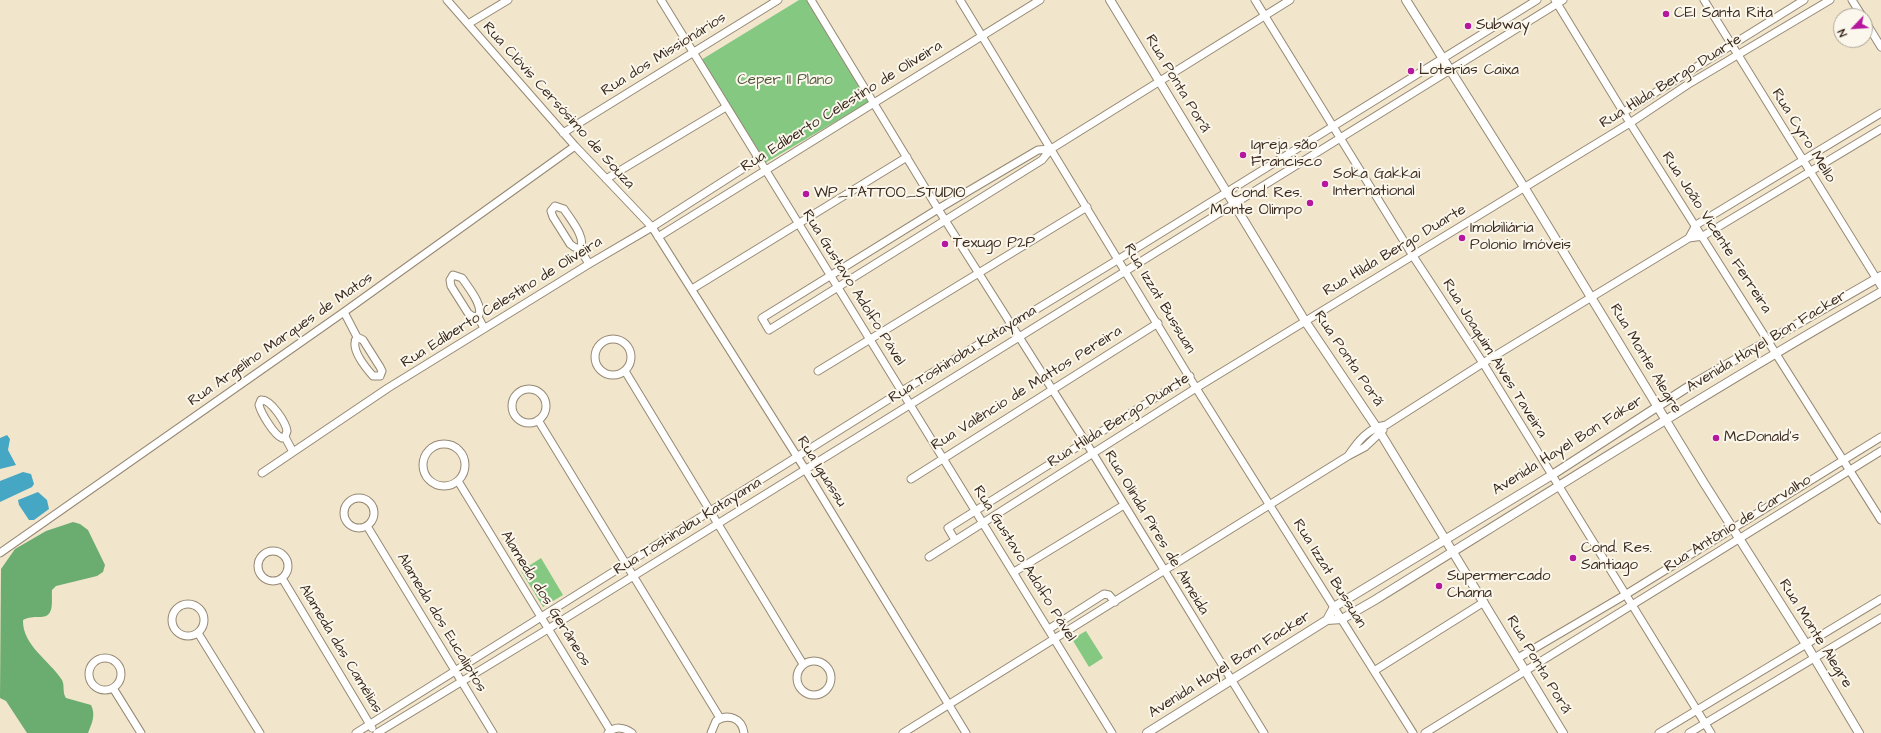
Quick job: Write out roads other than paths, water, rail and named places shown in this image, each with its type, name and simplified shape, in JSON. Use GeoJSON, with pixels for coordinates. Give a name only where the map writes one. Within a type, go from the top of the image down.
{"type":"FeatureCollection","features":[{"type":"Feature","properties":{"kind":"street","name":"Rua Clóvis Cersósimo de Souza"},"geometry":{"type":"LineString","coordinates":[[447,0],[575,146],[652,227]]}},
{"type":"Feature","properties":{"kind":"street"},"geometry":{"type":"LineString","coordinates":[[468,24],[508,0]]}},
{"type":"Feature","properties":{"kind":"street","name":"Rua Gustavo Adolfo Pável"},"geometry":{"type":"LineString","coordinates":[[661,0],[764,170],[869,340],[910,403],[974,510],[1014,572],[1112,733]]}},
{"type":"Feature","properties":{"kind":"street","name":"Rua dos Missionários"},"geometry":{"type":"LineString","coordinates":[[563,132],[694,53],[778,0]]}},
{"type":"Feature","properties":{"kind":"street","name":"Rua Olinda Pires de Almeida"},"geometry":{"type":"LineString","coordinates":[[811,0],[938,209],[1086,442],[1264,733]]}},
{"type":"Feature","properties":{"kind":"street","name":"Rua Izzat Bussuan"},"geometry":{"type":"LineString","coordinates":[[960,0],[1126,270],[1196,388],[1413,733]]}},
{"type":"Feature","properties":{"kind":"street","name":"Rua Ediberto Celestino de Oliveira"},"geometry":{"type":"LineString","coordinates":[[658,237],[1040,0]]}},
{"type":"Feature","properties":{"kind":"street","name":"Rua Ponta Porã"},"geometry":{"type":"LineString","coordinates":[[1110,0],[1305,321],[1379,430],[1563,733]]}},
{"type":"Feature","properties":{"kind":"street","name":"Rua Joaquim Alves Taveira"},"geometry":{"type":"LineString","coordinates":[[1254,0],[1413,256],[1483,363],[1711,733]]}},
{"type":"Feature","properties":{"kind":"street"},"geometry":{"type":"LineString","coordinates":[[1051,149],[1038,150],[938,209],[762,318],[769,330],[1042,160],[1051,149],[1290,0]]}},
{"type":"Feature","properties":{"kind":"street","name":"Rua Monte Alegre"},"geometry":{"type":"LineString","coordinates":[[1406,0],[1524,187],[1732,529],[1815,658],[1859,733]]}},
{"type":"Feature","properties":{"kind":"street","name":"Rua Toshinobu Katayama"},"geometry":{"type":"LineString","coordinates":[[356,733],[902,391],[1119,259],[1537,0]]}},
{"type":"Feature","properties":{"kind":"street","name":"Rua Cyro Mello"},"geometry":{"type":"LineString","coordinates":[[1704,0],[1810,172],[1880,280]]}},
{"type":"Feature","properties":{"kind":"street","name":"Rua Hilda Bergo Duarte"},"geometry":{"type":"LineString","coordinates":[[1624,112],[1804,0]]}},
{"type":"Feature","properties":{"kind":"street","name":"Rua Hilda Bergo Duarte"},"geometry":{"type":"LineString","coordinates":[[929,556],[1092,452],[1630,123],[1687,85],[1830,0]]}},
{"type":"Feature","properties":{"kind":"street","name":"Rua Toshinobu Katayama"},"geometry":{"type":"LineString","coordinates":[[376,733],[548,629],[1018,336],[1341,139],[1558,1]]}},
{"type":"Feature","properties":{"kind":"street","name":"Rua João Vicente Ferreira"},"geometry":{"type":"LineString","coordinates":[[1558,1],[1630,123],[1703,236],[1881,520]]}},
{"type":"Feature","properties":{"kind":"street"},"geometry":{"type":"LineString","coordinates":[[1873,34],[1881,47]]}},
{"type":"Feature","properties":{"kind":"street"},"geometry":{"type":"LineString","coordinates":[[606,179],[726,107]]}},
{"type":"Feature","properties":{"kind":"street"},"geometry":{"type":"LineString","coordinates":[[1689,238],[1696,225],[1881,113]]}},
{"type":"Feature","properties":{"kind":"street"},"geometry":{"type":"LineString","coordinates":[[903,733],[1164,570],[1271,506],[1348,456],[1359,440],[1379,430],[1483,363],[1689,238],[1703,236],[1881,129]]}},
{"type":"Feature","properties":{"kind":"street","name":"Rua Argelino Marques de Matos"},"geometry":{"type":"LineString","coordinates":[[0,552],[344,312],[575,146]]}},
{"type":"Feature","properties":{"kind":"street"},"geometry":{"type":"LineString","coordinates":[[692,289],[797,223],[907,157]]}},
{"type":"Feature","properties":{"kind":"street","name":"Rua Ediberto Celestino de Oliveira"},"geometry":{"type":"LineString","coordinates":[[262,473],[388,388],[484,328],[652,227],[758,160]]}},
{"type":"Feature","properties":{"kind":"street"},"geometry":{"type":"LineString","coordinates":[[580,249],[582,244],[581,238],[564,209],[555,206],[551,211],[552,217],[570,244],[580,249],[589,264]]}},
{"type":"Feature","properties":{"kind":"street"},"geometry":{"type":"LineString","coordinates":[[818,371],[978,272],[1087,207]]}},
{"type":"Feature","properties":{"kind":"street","name":"Rua Iguassu"},"geometry":{"type":"LineString","coordinates":[[652,227],[805,470],[966,733]]}},
{"type":"Feature","properties":{"kind":"street"},"geometry":{"type":"LineString","coordinates":[[478,317],[472,316],[468,313],[451,286],[450,280],[453,275],[462,278],[480,307],[478,317],[484,328]]}},
{"type":"Feature","properties":{"kind":"street","name":"Avenida Hayel Bon Faker"},"geometry":{"type":"LineString","coordinates":[[1334,607],[1552,475],[1657,406],[1768,340],[1880,280]]}},
{"type":"Feature","properties":{"kind":"street","name":"Avenida Hayel Bon Facker"},"geometry":{"type":"LineString","coordinates":[[1342,619],[1559,487],[1665,419],[1776,352],[1881,292]]}},
{"type":"Feature","properties":{"kind":"street"},"geometry":{"type":"LineString","coordinates":[[344,312],[357,337],[363,340],[380,367],[382,372],[380,376],[388,388]]}},
{"type":"Feature","properties":{"kind":"street","name":"Rua Valêncio de Mattos Pereira"},"geometry":{"type":"LineString","coordinates":[[911,479],[1052,388],[1158,323]]}},
{"type":"Feature","properties":{"kind":"street"},"geometry":{"type":"LineString","coordinates":[[357,337],[354,341],[355,349],[373,376],[380,376]]}},
{"type":"Feature","properties":{"kind":"street"},"geometry":{"type":"LineString","coordinates":[[608,339],[620,340],[630,348],[631,360],[625,371],[620,374],[609,375],[599,368],[596,364],[596,352],[602,342],[608,339]]}},
{"type":"Feature","properties":{"kind":"street"},"geometry":{"type":"LineString","coordinates":[[625,371],[716,524],[803,664]]}},
{"type":"Feature","properties":{"kind":"street","name":"Rua Hilda Bergo Duarte"},"geometry":{"type":"LineString","coordinates":[[955,540],[948,528],[974,510],[1086,442],[1190,376]]}},
{"type":"Feature","properties":{"kind":"street"},"geometry":{"type":"LineString","coordinates":[[532,389],[542,395],[545,400],[546,411],[538,420],[533,422],[523,422],[515,414],[512,404],[517,394],[521,391],[532,389]]}},
{"type":"Feature","properties":{"kind":"street"},"geometry":{"type":"LineString","coordinates":[[285,437],[282,438],[276,435],[261,411],[259,405],[261,400],[270,402],[285,425],[287,431],[285,437],[293,452]]}},
{"type":"Feature","properties":{"kind":"street"},"geometry":{"type":"LineString","coordinates":[[538,420],[720,718]]}},
{"type":"Feature","properties":{"kind":"street"},"geometry":{"type":"LineString","coordinates":[[850,424],[858,436]]}},
{"type":"Feature","properties":{"kind":"street","name":"Rua Antônio de Carvalho"},"geometry":{"type":"LineString","coordinates":[[1518,658],[1625,595],[1881,436]]}},
{"type":"Feature","properties":{"kind":"street"},"geometry":{"type":"LineString","coordinates":[[442,444],[448,444],[460,451],[465,463],[464,470],[458,482],[444,487],[437,485],[425,476],[422,462],[430,449],[442,444]]}},
{"type":"Feature","properties":{"kind":"street","name":"Rua Antônio de Carvalho"},"geometry":{"type":"LineString","coordinates":[[1425,733],[1881,451]]}},
{"type":"Feature","properties":{"kind":"street","name":"Alameda dos Gerâneos"},"geometry":{"type":"LineString","coordinates":[[458,482],[609,732]]}},
{"type":"Feature","properties":{"kind":"street"},"geometry":{"type":"LineString","coordinates":[[361,498],[371,504],[373,515],[367,526],[356,527],[347,522],[345,511],[350,501],[361,498]]}},
{"type":"Feature","properties":{"kind":"street"},"geometry":{"type":"LineString","coordinates":[[1014,572],[1124,505]]}},
{"type":"Feature","properties":{"kind":"street","name":"Alameda dos Eucaliptos"},"geometry":{"type":"LineString","coordinates":[[367,526],[493,733]]}},
{"type":"Feature","properties":{"kind":"street","name":"Alameda das Camélias"},"geometry":{"type":"LineString","coordinates":[[267,552],[278,552],[287,559],[288,568],[282,578],[271,580],[261,574],[259,562],[261,557],[267,552]]}},
{"type":"Feature","properties":{"kind":"street","name":"Alameda das Camélias"},"geometry":{"type":"LineString","coordinates":[[282,578],[376,733]]}},
{"type":"Feature","properties":{"kind":"street"},"geometry":{"type":"LineString","coordinates":[[1049,629],[1104,594],[1109,595],[1115,602]]}},
{"type":"Feature","properties":{"kind":"street"},"geometry":{"type":"LineString","coordinates":[[1659,733],[1881,599]]}},
{"type":"Feature","properties":{"kind":"street"},"geometry":{"type":"LineString","coordinates":[[1374,671],[1484,602]]}},
{"type":"Feature","properties":{"kind":"street"},"geometry":{"type":"LineString","coordinates":[[191,605],[197,606],[202,611],[204,622],[198,633],[185,636],[175,629],[173,618],[180,608],[191,605]]}},
{"type":"Feature","properties":{"kind":"street","name":"Avenida Hayel Bom Facker"},"geometry":{"type":"LineString","coordinates":[[1327,620],[1334,607]]}},
{"type":"Feature","properties":{"kind":"street"},"geometry":{"type":"LineString","coordinates":[[1689,733],[1881,618]]}},
{"type":"Feature","properties":{"kind":"street","name":"Avenida Hayel Bom Facker"},"geometry":{"type":"LineString","coordinates":[[1147,733],[1327,620],[1342,619]]}},
{"type":"Feature","properties":{"kind":"street"},"geometry":{"type":"LineString","coordinates":[[198,633],[260,733]]}},
{"type":"Feature","properties":{"kind":"street"},"geometry":{"type":"LineString","coordinates":[[99,659],[111,659],[119,666],[121,676],[114,688],[102,690],[92,684],[90,679],[91,667],[99,659]]}},
{"type":"Feature","properties":{"kind":"street"},"geometry":{"type":"LineString","coordinates":[[814,660],[819,661],[828,668],[831,679],[830,684],[823,692],[817,695],[806,693],[798,685],[797,673],[803,664],[814,660]]}},
{"type":"Feature","properties":{"kind":"street"},"geometry":{"type":"LineString","coordinates":[[114,688],[141,733]]}},
{"type":"Feature","properties":{"kind":"street"},"geometry":{"type":"LineString","coordinates":[[711,733],[712,726],[720,718],[726,717],[736,720],[740,724],[744,733]]}},
{"type":"Feature","properties":{"kind":"street"},"geometry":{"type":"LineString","coordinates":[[609,732],[621,728],[632,733]]}},
{"type":"Feature","properties":{"kind":"water"},"geometry":{"type":"Polygon","coordinates":[[[7,435],[10,439],[8,450],[16,465],[0,469],[0,438],[7,435]]]}},
{"type":"Feature","properties":{"kind":"water"},"geometry":{"type":"Polygon","coordinates":[[[23,472],[31,474],[34,484],[32,487],[0,502],[0,481],[23,472]]]}},
{"type":"Feature","properties":{"kind":"water"},"geometry":{"type":"Polygon","coordinates":[[[38,492],[47,500],[49,509],[34,520],[29,520],[19,505],[18,500],[38,492]]]}},
{"type":"Feature","properties":{"kind":"place","name":"CEI Santa Rita"},"geometry":{"type":"Point","coordinates":[1666,14]}},
{"type":"Feature","properties":{"kind":"place","name":"Subway"},"geometry":{"type":"Point","coordinates":[1468,26]}},
{"type":"Feature","properties":{"kind":"place","name":"Loterias Caixa"},"geometry":{"type":"Point","coordinates":[1411,71]}},
{"type":"Feature","properties":{"kind":"place","name":"Igreja são Francisco"},"geometry":{"type":"Point","coordinates":[1243,155]}},
{"type":"Feature","properties":{"kind":"place","name":"Soka Gakkai International"},"geometry":{"type":"Point","coordinates":[1325,184]}},
{"type":"Feature","properties":{"kind":"place","name":"WP_TATTOO_STUDIO"},"geometry":{"type":"Point","coordinates":[806,194]}},
{"type":"Feature","properties":{"kind":"place","name":"Cond. Res. Monte Olimpo"},"geometry":{"type":"Point","coordinates":[1310,203]}},
{"type":"Feature","properties":{"kind":"place","name":"Imobiliária Polonio Imóveis"},"geometry":{"type":"Point","coordinates":[1462,238]}},
{"type":"Feature","properties":{"kind":"place","name":"Texugo P2P"},"geometry":{"type":"Point","coordinates":[945,244]}},
{"type":"Feature","properties":{"kind":"place","name":"McDonald's"},"geometry":{"type":"Point","coordinates":[1716,438]}},
{"type":"Feature","properties":{"kind":"place","name":"Cond. Res. Santiago"},"geometry":{"type":"Point","coordinates":[1573,558]}},
{"type":"Feature","properties":{"kind":"place","name":"Supermercado Chama"},"geometry":{"type":"Point","coordinates":[1439,586]}},
{"type":"Feature","properties":{"kind":"park label","name":"Ceper II Plano"},"geometry":{"type":"Point","coordinates":[785,81]}}]}
